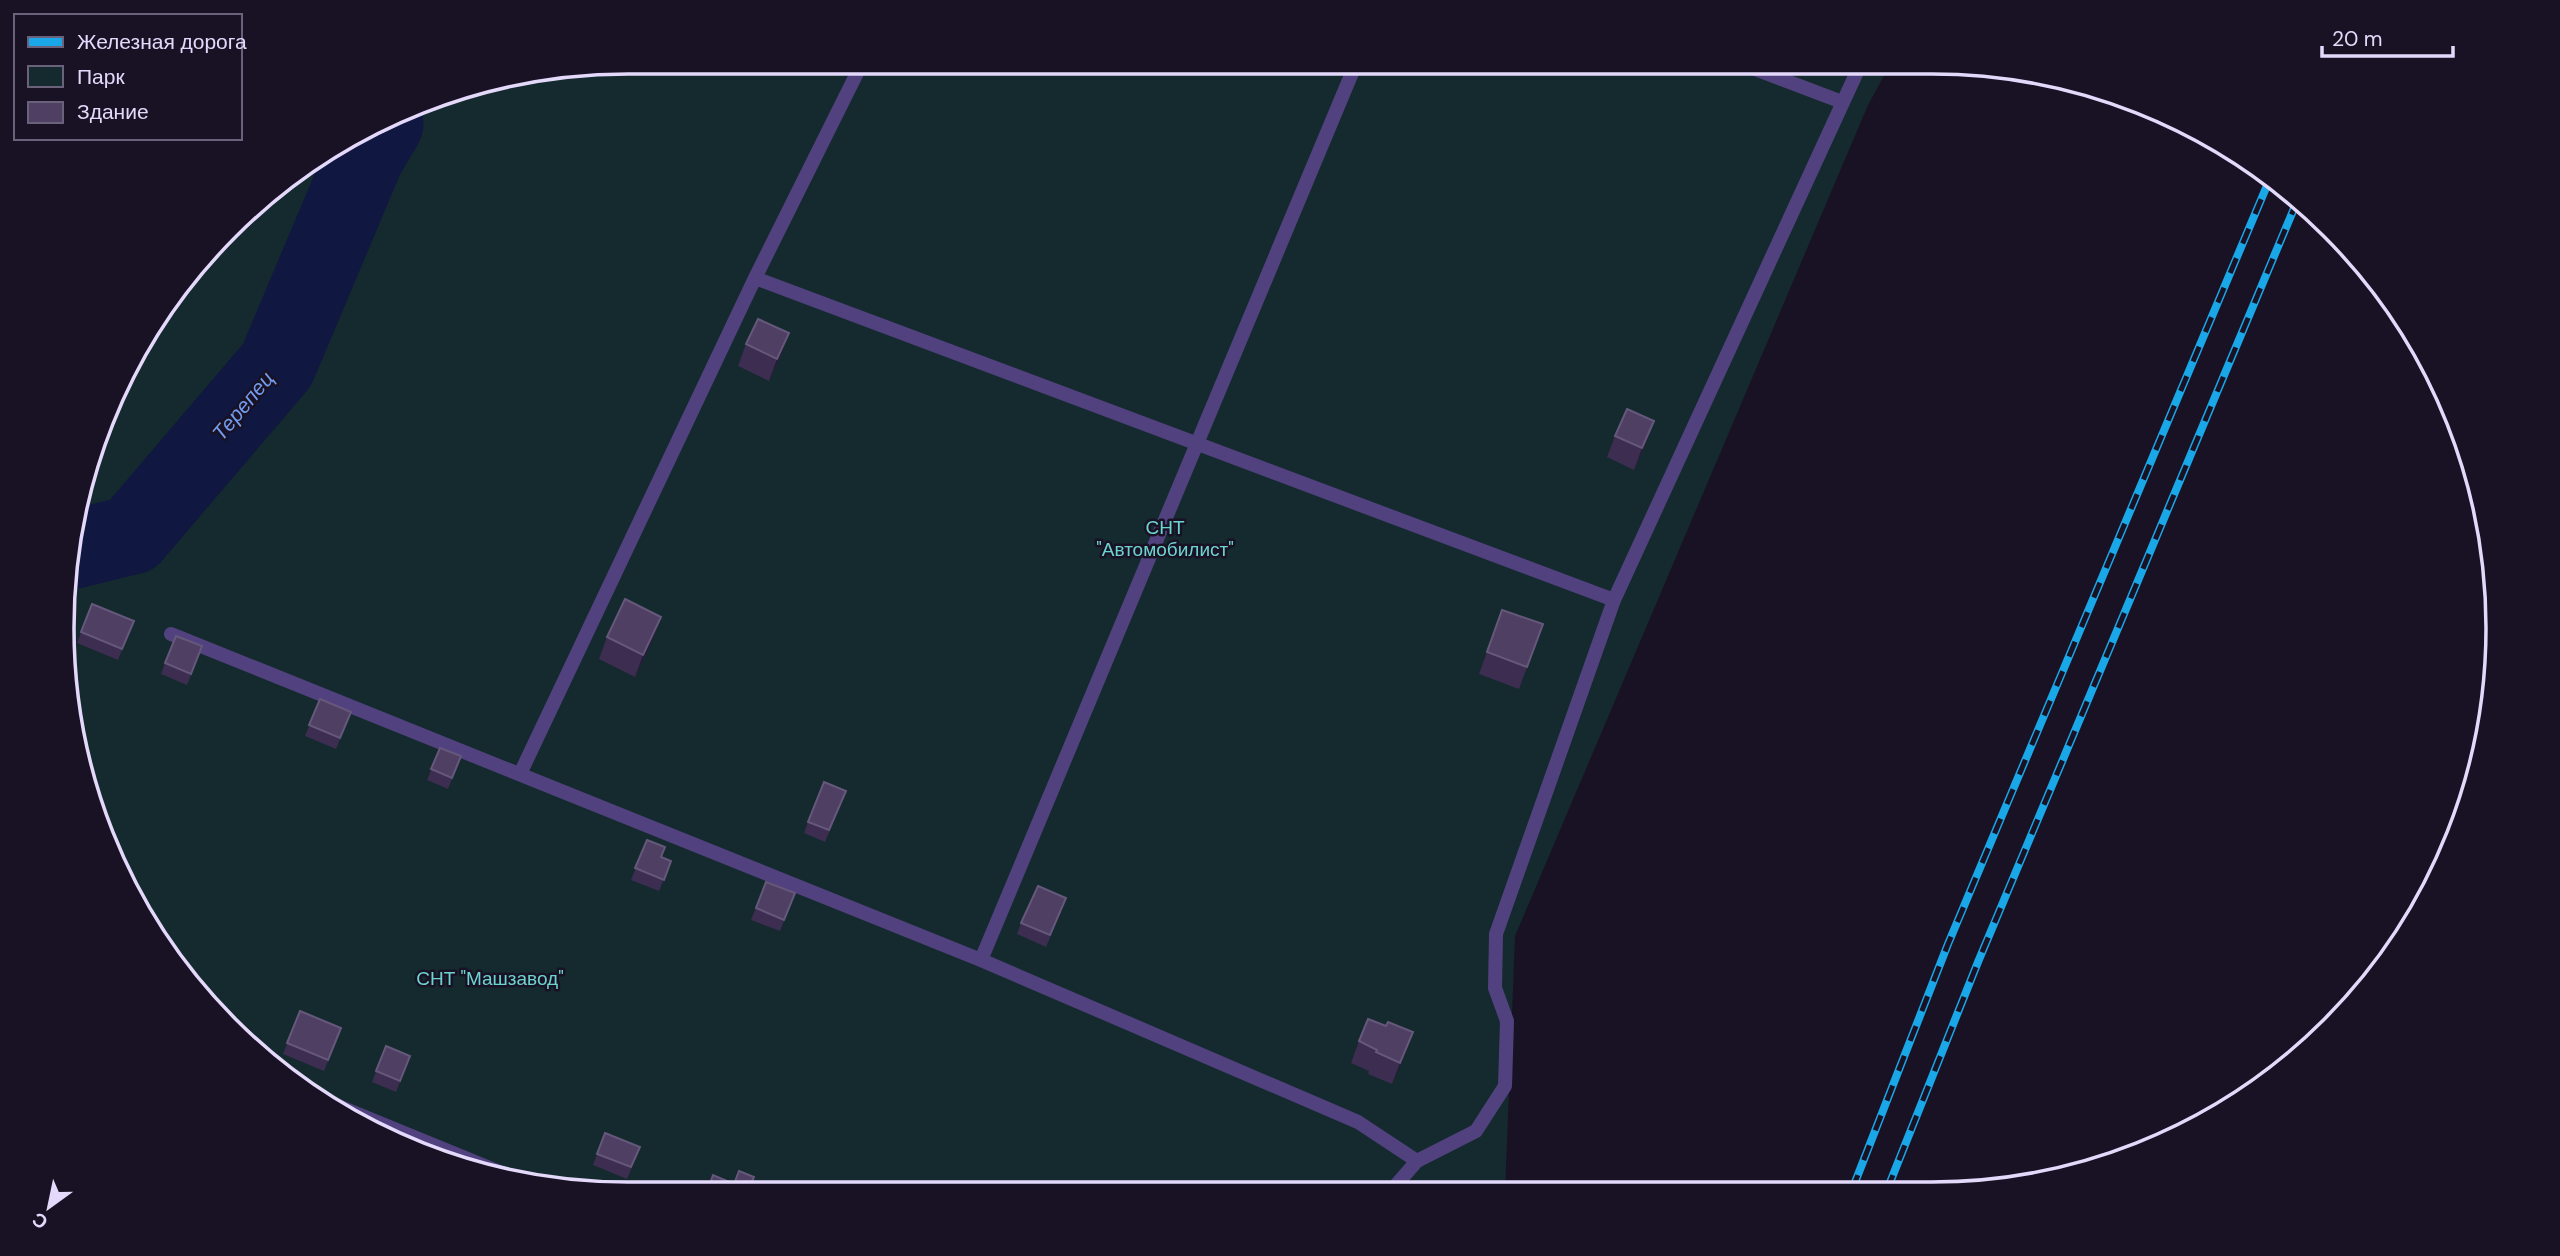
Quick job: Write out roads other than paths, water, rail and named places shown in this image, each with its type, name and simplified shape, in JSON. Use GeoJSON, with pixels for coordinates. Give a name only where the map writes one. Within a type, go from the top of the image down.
{"type":"FeatureCollection","features":[{"type":"Feature","properties":{"kind":"lane"},"geometry":{"type":"LineString","coordinates":[[520,774],[755,278],[857,74]]}},
{"type":"Feature","properties":{"kind":"lane"},"geometry":{"type":"LineString","coordinates":[[981,960],[1352,74]]}},
{"type":"Feature","properties":{"kind":"lane"},"geometry":{"type":"LineString","coordinates":[[1768,74],[1842,102]]}},
{"type":"Feature","properties":{"kind":"lane"},"geometry":{"type":"LineString","coordinates":[[1399,1182],[1417,1161],[1476,1130],[1505,1086],[1507,1021],[1495,988],[1496,934],[1614,600],[1856,74]]}},
{"type":"Feature","properties":{"kind":"lane"},"geometry":{"type":"LineString","coordinates":[[755,278],[1614,600]]}},
{"type":"Feature","properties":{"kind":"lane"},"geometry":{"type":"LineString","coordinates":[[171,634],[981,960],[1358,1122],[1417,1161]]}},
{"type":"Feature","properties":{"kind":"lane"},"geometry":{"type":"LineString","coordinates":[[378,1122],[463,1157]]}},
{"type":"Feature","properties":{"kind":"waterway","name":"Терепец"},"geometry":{"type":"LineString","coordinates":[[79,548],[132,535],[277,365],[365,156],[378,133]]}},
{"type":"Feature","properties":{"kind":"railway"},"geometry":{"type":"LineString","coordinates":[[1855,1182],[1948,944],[2267,186]]}},
{"type":"Feature","properties":{"kind":"railway"},"geometry":{"type":"LineString","coordinates":[[1890,1182],[1978,962],[2294,208]]}},
{"type":"Feature","properties":{"kind":"park label","name":"СНТ \"Автомобилист\""},"geometry":{"type":"Point","coordinates":[1165,538]}},
{"type":"Feature","properties":{"kind":"park label","name":"СНТ \"Машзавод\""},"geometry":{"type":"Point","coordinates":[490,978]}}]}
